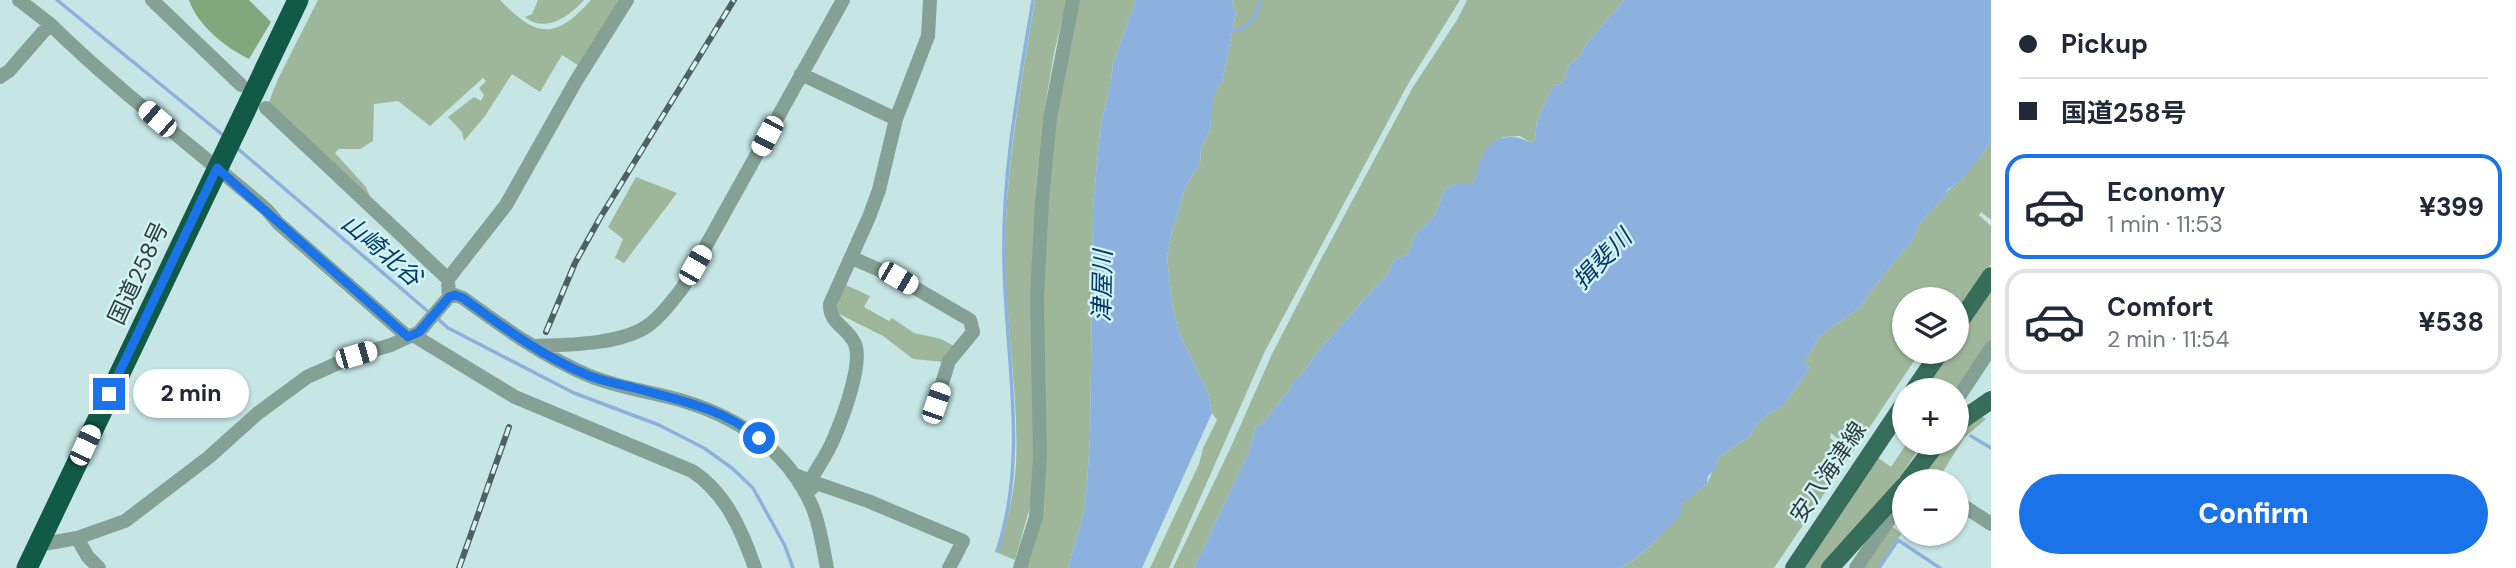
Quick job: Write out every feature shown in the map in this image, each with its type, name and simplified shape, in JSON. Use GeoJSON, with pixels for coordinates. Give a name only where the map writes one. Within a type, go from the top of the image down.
{"type":"FeatureCollection","features":[{"type":"Feature","properties":{"kind":"highway","name":"国道258号"},"geometry":{"type":"LineString","coordinates":[[27,568],[298,0]]}},
{"type":"Feature","properties":{"kind":"main road"},"geometry":{"type":"LineString","coordinates":[[1969,308],[1991,276]]}},
{"type":"Feature","properties":{"kind":"main road"},"geometry":{"type":"LineString","coordinates":[[1969,415],[1991,400]]}},
{"type":"Feature","properties":{"kind":"main road","name":"安八海津線"},"geometry":{"type":"LineString","coordinates":[[1794,568],[1892,422]]}},
{"type":"Feature","properties":{"kind":"main road"},"geometry":{"type":"LineString","coordinates":[[1830,568],[1892,502]]}},
{"type":"Feature","properties":{"kind":"street"},"geometry":{"type":"LineString","coordinates":[[19,0],[219,164],[414,335],[515,397],[680,465],[703,478],[728,507],[739,526],[755,568]]}},
{"type":"Feature","properties":{"kind":"street"},"geometry":{"type":"LineString","coordinates":[[152,0],[241,85]]}},
{"type":"Feature","properties":{"kind":"street"},"geometry":{"type":"LineString","coordinates":[[449,297],[448,279],[506,205],[576,81],[626,0]]}},
{"type":"Feature","properties":{"kind":"street"},"geometry":{"type":"LineString","coordinates":[[532,346],[570,345],[624,337],[649,325],[663,312],[683,287],[843,0]]}},
{"type":"Feature","properties":{"kind":"street"},"geometry":{"type":"LineString","coordinates":[[812,506],[814,500],[810,481],[834,439],[858,356],[855,343],[848,332],[836,323],[830,312],[830,304],[852,258],[878,190],[896,120],[928,36],[930,0]]}},
{"type":"Feature","properties":{"kind":"street"},"geometry":{"type":"LineString","coordinates":[[1020,568],[1035,517],[1041,457],[1037,298],[1042,200],[1050,118],[1073,0]]}},
{"type":"Feature","properties":{"kind":"street"},"geometry":{"type":"LineString","coordinates":[[0,77],[9,71],[50,24]]}},
{"type":"Feature","properties":{"kind":"street"},"geometry":{"type":"LineString","coordinates":[[801,75],[896,120]]}},
{"type":"Feature","properties":{"kind":"street"},"geometry":{"type":"LineString","coordinates":[[266,108],[448,279]]}},
{"type":"Feature","properties":{"kind":"street"},"geometry":{"type":"LineString","coordinates":[[852,258],[898,278],[970,320],[973,332],[950,361],[936,403]]}},
{"type":"Feature","properties":{"kind":"street"},"geometry":{"type":"LineString","coordinates":[[38,545],[77,538],[125,521],[149,505],[258,413],[307,377],[356,355],[414,335],[449,297],[455,295],[532,346],[591,377],[684,401],[747,428],[771,448],[793,474],[812,506],[827,568]]}},
{"type":"Feature","properties":{"kind":"street"},"geometry":{"type":"LineString","coordinates":[[1969,381],[1991,348]]}},
{"type":"Feature","properties":{"kind":"street"},"geometry":{"type":"LineString","coordinates":[[793,474],[868,501],[963,541],[948,568]]}},
{"type":"Feature","properties":{"kind":"street"},"geometry":{"type":"LineString","coordinates":[[1969,510],[1991,524]]}},
{"type":"Feature","properties":{"kind":"street"},"geometry":{"type":"LineString","coordinates":[[1856,568],[1892,515]]}},
{"type":"Feature","properties":{"kind":"street"},"geometry":{"type":"LineString","coordinates":[[77,538],[99,568]]}},
{"type":"Feature","properties":{"kind":"green space"},"geometry":{"type":"Polygon","coordinates":[[[189,0],[249,0],[271,22],[249,59],[213,35],[189,0]]]}},
{"type":"Feature","properties":{"kind":"green space"},"geometry":{"type":"Polygon","coordinates":[[[318,0],[500,0],[524,21],[546,29],[556,28],[567,22],[591,0],[622,0],[579,66],[562,55],[540,92],[512,74],[485,116],[464,141],[462,132],[448,117],[474,97],[481,101],[484,95],[479,88],[486,81],[483,78],[430,126],[398,101],[374,104],[373,141],[360,149],[339,149],[335,153],[366,187],[371,199],[268,104],[318,0]]]}},
{"type":"Feature","properties":{"kind":"green space"},"geometry":{"type":"Polygon","coordinates":[[[538,0],[584,0],[572,12],[557,21],[541,24],[525,17],[532,14],[538,0]]]}},
{"type":"Feature","properties":{"kind":"green space"},"geometry":{"type":"Polygon","coordinates":[[[1035,0],[1067,0],[1054,53],[1043,119],[1035,199],[1033,496],[1015,560],[998,553],[1010,509],[1016,464],[1016,413],[1006,284],[1006,225],[1015,128],[1035,0]]]}},
{"type":"Feature","properties":{"kind":"green space"},"geometry":{"type":"Polygon","coordinates":[[[1078,0],[1136,0],[1113,64],[1100,129],[1093,208],[1090,440],[1085,508],[1068,568],[1024,568],[1032,549],[1045,201],[1055,120],[1078,0]]]}},
{"type":"Feature","properties":{"kind":"green space"},"geometry":{"type":"Polygon","coordinates":[[[1233,0],[1460,0],[1408,84],[1265,351],[1169,568],[1150,568],[1217,420],[1212,413],[1208,393],[1179,333],[1172,304],[1167,256],[1186,185],[1200,164],[1201,147],[1210,130],[1212,100],[1217,87],[1222,83],[1236,12],[1233,0]]]}},
{"type":"Feature","properties":{"kind":"green space"},"geometry":{"type":"Polygon","coordinates":[[[1467,0],[1624,0],[1588,42],[1579,57],[1569,65],[1565,78],[1560,84],[1554,85],[1537,120],[1535,139],[1531,143],[1520,136],[1503,137],[1480,162],[1472,184],[1456,184],[1445,189],[1435,215],[1416,233],[1408,254],[1394,260],[1388,273],[1318,351],[1261,425],[1256,426],[1250,449],[1194,568],[1173,568],[1272,354],[1319,263],[1413,87],[1467,0]]]}},
{"type":"Feature","properties":{"kind":"green space"},"geometry":{"type":"Polygon","coordinates":[[[1991,142],[1991,220],[1981,212],[1978,217],[1991,226],[1991,264],[1969,298],[1969,287],[1892,287],[1892,364],[1912,364],[1903,378],[1892,378],[1892,394],[1853,452],[1831,433],[1830,438],[1851,454],[1774,568],[1620,568],[1649,547],[1675,519],[1683,503],[1707,484],[1718,458],[1751,435],[1755,426],[1783,406],[1810,368],[1804,362],[1820,336],[1861,307],[1913,239],[1918,226],[1991,142]]]}},
{"type":"Feature","properties":{"kind":"green space"},"geometry":{"type":"Polygon","coordinates":[[[636,177],[677,193],[624,263],[615,258],[623,239],[608,227],[636,177]]]}},
{"type":"Feature","properties":{"kind":"green space"},"geometry":{"type":"Polygon","coordinates":[[[844,284],[870,296],[864,307],[889,321],[892,318],[914,333],[941,339],[956,347],[945,362],[913,359],[883,336],[835,312],[844,284]]]}},
{"type":"Feature","properties":{"kind":"green space"},"geometry":{"type":"Polygon","coordinates":[[[1991,287],[1991,341],[1967,378],[1929,378],[1939,364],[1969,364],[1969,320],[1991,287]]]}},
{"type":"Feature","properties":{"kind":"green space"},"geometry":{"type":"Polygon","coordinates":[[[1979,415],[1986,419],[1969,434],[1969,423],[1979,415]]]}},
{"type":"Feature","properties":{"kind":"green space"},"geometry":{"type":"Polygon","coordinates":[[[1899,455],[1915,455],[1905,469],[1892,469],[1892,488],[1885,498],[1821,568],[1801,568],[1877,457],[1891,467],[1899,455]]]}},
{"type":"Feature","properties":{"kind":"green space"},"geometry":{"type":"Polygon","coordinates":[[[1937,455],[1953,455],[1945,469],[1927,469],[1937,455]]]}},
{"type":"Feature","properties":{"kind":"green space"},"geometry":{"type":"Polygon","coordinates":[[[1892,527],[1893,546],[1878,568],[1860,568],[1886,529],[1892,527]]]}},
{"type":"Feature","properties":{"kind":"water","name":"津屋川"},"geometry":{"type":"Polygon","coordinates":[[[1136,0],[1233,0],[1236,12],[1222,83],[1217,87],[1213,100],[1210,130],[1201,147],[1200,164],[1186,185],[1167,256],[1172,304],[1179,333],[1208,393],[1212,413],[1142,568],[1068,568],[1085,508],[1090,440],[1093,208],[1100,129],[1113,64],[1136,0]]]}},
{"type":"Feature","properties":{"kind":"water","name":"揖斐川"},"geometry":{"type":"Polygon","coordinates":[[[1624,0],[1991,0],[1991,142],[1975,164],[1960,181],[1948,189],[1946,195],[1918,226],[1913,239],[1861,307],[1820,336],[1804,362],[1810,368],[1783,406],[1755,426],[1751,435],[1718,458],[1718,467],[1708,476],[1707,484],[1682,504],[1681,515],[1645,551],[1620,568],[1194,568],[1250,449],[1256,426],[1261,425],[1318,351],[1388,273],[1394,260],[1408,254],[1416,233],[1435,215],[1445,189],[1456,184],[1472,184],[1483,154],[1494,142],[1508,137],[1531,143],[1535,139],[1537,120],[1554,85],[1560,84],[1565,78],[1569,65],[1579,57],[1588,42],[1624,0]]]}},
{"type":"Feature","properties":{"kind":"waterway","name":"山崎北谷"},"geometry":{"type":"LineString","coordinates":[[57,0],[224,136]]}},
{"type":"Feature","properties":{"kind":"waterway"},"geometry":{"type":"LineString","coordinates":[[997,551],[1007,515],[1014,443],[1005,296],[1006,194],[1033,0]]}},
{"type":"Feature","properties":{"kind":"waterway"},"geometry":{"type":"LineString","coordinates":[[1229,31],[1246,26],[1257,12],[1261,0]]}},
{"type":"Feature","properties":{"kind":"waterway","name":"山崎北谷"},"geometry":{"type":"LineString","coordinates":[[237,148],[431,314]]}},
{"type":"Feature","properties":{"kind":"waterway","name":"山崎北谷"},"geometry":{"type":"LineString","coordinates":[[437,318],[448,328],[574,393],[659,425],[704,448],[732,468],[753,488],[785,546],[793,568]]}},
{"type":"Feature","properties":{"kind":"waterway"},"geometry":{"type":"LineString","coordinates":[[1971,436],[1991,448]]}},
{"type":"Feature","properties":{"kind":"waterway"},"geometry":{"type":"LineString","coordinates":[[1879,568],[1898,540],[1940,568]]}},
{"type":"Feature","properties":{"kind":"railway"},"geometry":{"type":"LineString","coordinates":[[546,332],[575,263],[600,218],[734,0]]}},
{"type":"Feature","properties":{"kind":"railway"},"geometry":{"type":"LineString","coordinates":[[459,568],[509,427]]}},
{"type":"Feature","properties":{"kind":"route"},"geometry":{"type":"LineString","coordinates":[[109,394],[217,168],[408,337],[419,332],[449,297],[455,295],[522,341],[591,377],[712,411],[747,428],[759,438]]}}]}
